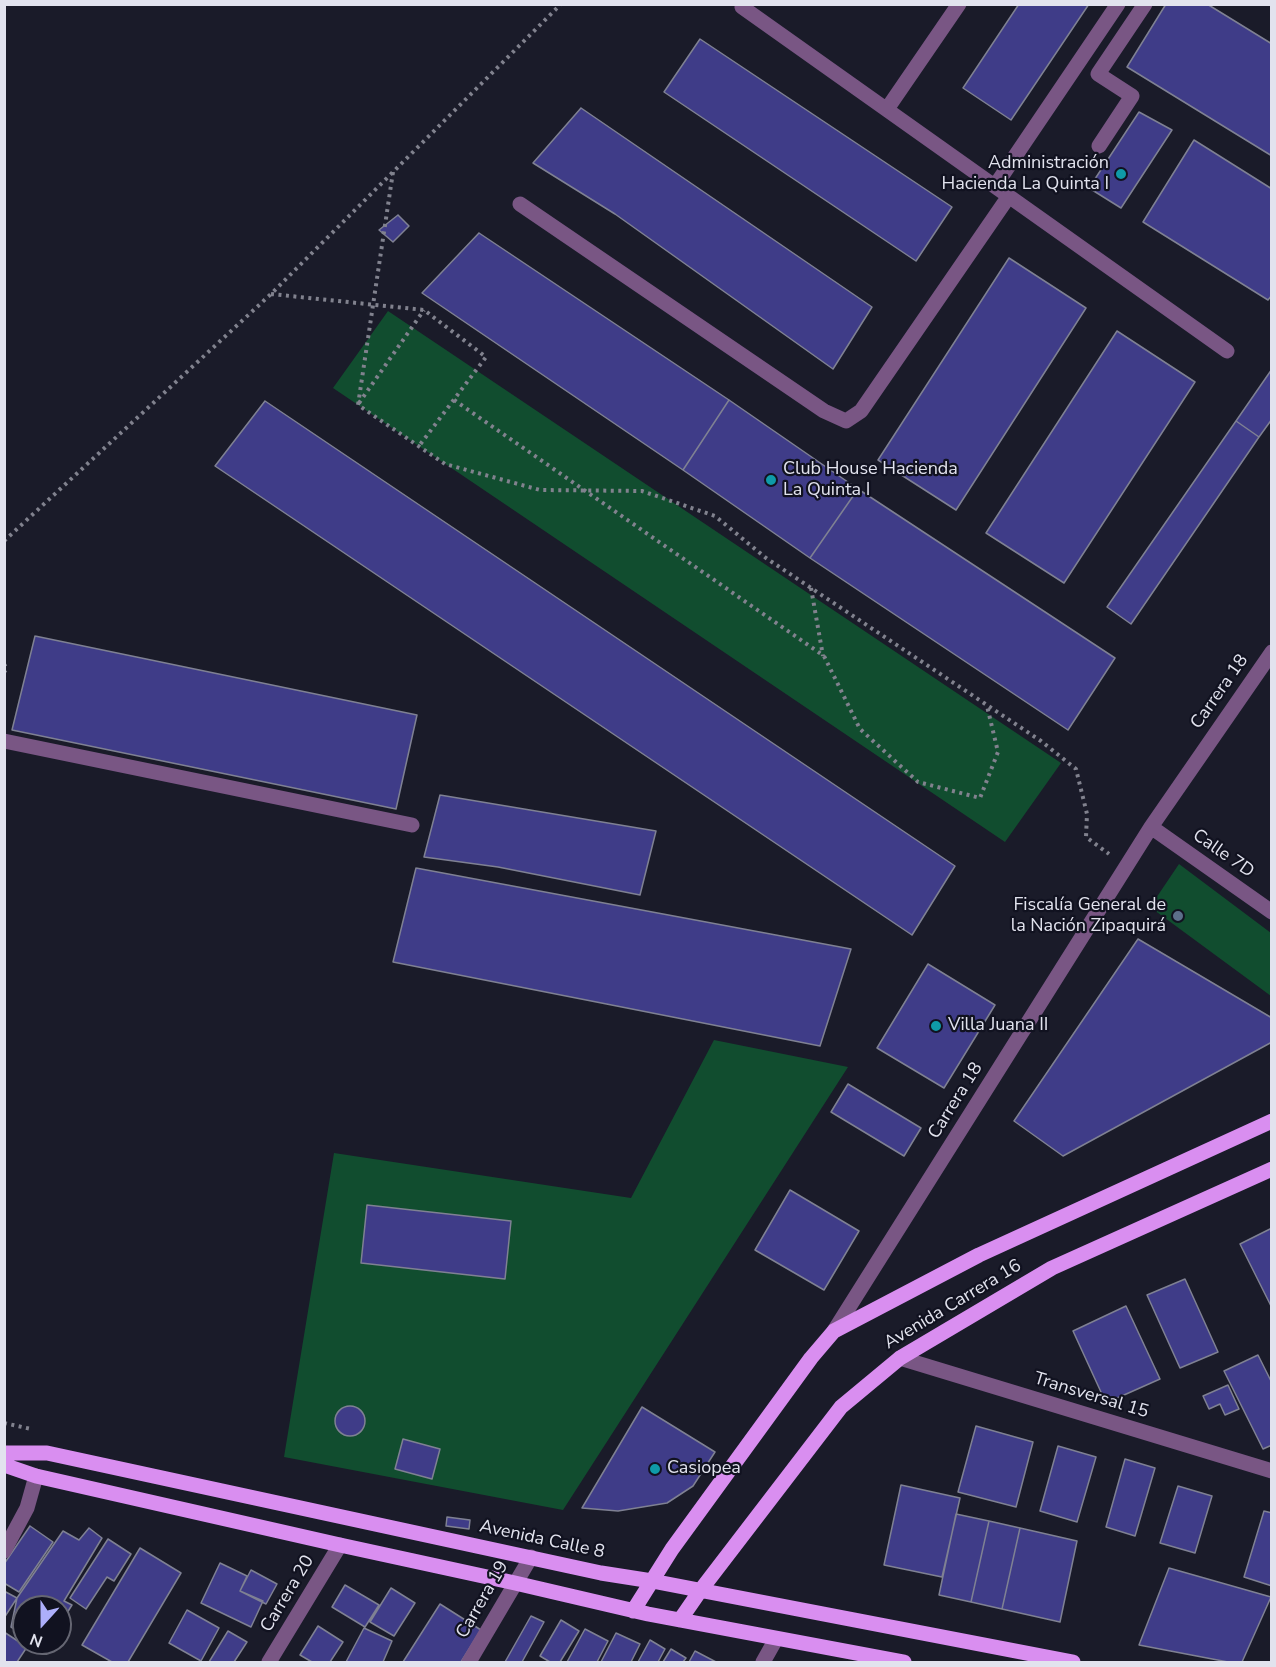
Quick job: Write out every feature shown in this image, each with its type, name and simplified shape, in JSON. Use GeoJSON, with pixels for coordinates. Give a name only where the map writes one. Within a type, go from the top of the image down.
{"type":"FeatureCollection","features":[{"type":"Feature","properties":{"kind":"main road","name":"Avenida Carrera 16"},"geometry":{"type":"LineString","coordinates":[[633,1611],[672,1549],[811,1358],[834,1331],[979,1255],[1272,1121]]}},
{"type":"Feature","properties":{"kind":"main road","name":"Avenida Carrera 16"},"geometry":{"type":"LineString","coordinates":[[680,1620],[841,1407],[900,1358],[1052,1268],[1272,1169]]}},
{"type":"Feature","properties":{"kind":"main road","name":"Avenida Calle 8"},"geometry":{"type":"LineString","coordinates":[[4,1453],[47,1453],[601,1573],[1073,1662]]}},
{"type":"Feature","properties":{"kind":"main road"},"geometry":{"type":"LineString","coordinates":[[4,1465],[36,1476],[515,1582],[633,1611],[904,1662]]}},
{"type":"Feature","properties":{"kind":"street"},"geometry":{"type":"LineString","coordinates":[[887,109],[959,4]]}},
{"type":"Feature","properties":{"kind":"street"},"geometry":{"type":"LineString","coordinates":[[995,186],[1118,4]]}},
{"type":"Feature","properties":{"kind":"street"},"geometry":{"type":"LineString","coordinates":[[1099,146],[1132,96],[1098,74],[1145,4]]}},
{"type":"Feature","properties":{"kind":"street"},"geometry":{"type":"LineString","coordinates":[[742,7],[1227,351]]}},
{"type":"Feature","properties":{"kind":"street"},"geometry":{"type":"LineString","coordinates":[[520,204],[824,411],[846,421],[861,411],[1009,196]]}},
{"type":"Feature","properties":{"kind":"street","name":"Carrera 18"},"geometry":{"type":"LineString","coordinates":[[834,1331],[1152,827],[1272,652]]}},
{"type":"Feature","properties":{"kind":"street"},"geometry":{"type":"LineString","coordinates":[[4,741],[412,825]]}},
{"type":"Feature","properties":{"kind":"street","name":"Calle 7D"},"geometry":{"type":"LineString","coordinates":[[1152,827],[1272,912]]}},
{"type":"Feature","properties":{"kind":"street","name":"Transversal 15"},"geometry":{"type":"LineString","coordinates":[[900,1358],[1272,1471]]}},
{"type":"Feature","properties":{"kind":"street"},"geometry":{"type":"LineString","coordinates":[[4,1551],[27,1508],[36,1476]]}},
{"type":"Feature","properties":{"kind":"street","name":"Carrera 20"},"geometry":{"type":"LineString","coordinates":[[269,1662],[340,1545]]}},
{"type":"Feature","properties":{"kind":"street","name":"Carrera 19"},"geometry":{"type":"LineString","coordinates":[[469,1662],[531,1557]]}},
{"type":"Feature","properties":{"kind":"street"},"geometry":{"type":"LineString","coordinates":[[762,1662],[776,1639]]}},
{"type":"Feature","properties":{"kind":"path"},"geometry":{"type":"LineString","coordinates":[[4,541],[271,294],[561,4]]}},
{"type":"Feature","properties":{"kind":"path"},"geometry":{"type":"LineString","coordinates":[[358,405],[393,172]]}},
{"type":"Feature","properties":{"kind":"path"},"geometry":{"type":"LineString","coordinates":[[271,294],[424,310],[486,357],[419,446]]}},
{"type":"Feature","properties":{"kind":"path"},"geometry":{"type":"LineString","coordinates":[[358,405],[424,310]]}},
{"type":"Feature","properties":{"kind":"path"},"geometry":{"type":"LineString","coordinates":[[454,400],[824,656]]}},
{"type":"Feature","properties":{"kind":"path"},"geometry":{"type":"LineString","coordinates":[[358,405],[446,464],[540,490],[642,491],[715,516],[766,558],[1041,741],[1076,769],[1087,814],[1086,837],[1126,868]]}},
{"type":"Feature","properties":{"kind":"path"},"geometry":{"type":"LineString","coordinates":[[811,588],[824,656],[860,729],[918,782],[980,798],[998,753],[987,705]]}},
{"type":"Feature","properties":{"kind":"path"},"geometry":{"type":"LineString","coordinates":[[4,664],[7,669],[4,672]]}},
{"type":"Feature","properties":{"kind":"green space"},"geometry":{"type":"Polygon","coordinates":[[[388,311],[1061,763],[1005,842],[333,388],[388,311]]]}},
{"type":"Feature","properties":{"kind":"green space"},"geometry":{"type":"Polygon","coordinates":[[[1179,864],[1271,933],[1271,996],[1150,907],[1179,864]]]}},
{"type":"Feature","properties":{"kind":"green space"},"geometry":{"type":"Polygon","coordinates":[[[714,1040],[848,1067],[563,1510],[284,1457],[334,1153],[631,1198],[714,1040]]]}},
{"type":"Feature","properties":{"kind":"building"},"geometry":{"type":"Polygon","coordinates":[[[1019,4],[1089,4],[1011,120],[963,88],[1019,4]]]}},
{"type":"Feature","properties":{"kind":"building"},"geometry":{"type":"Polygon","coordinates":[[[1166,4],[1207,4],[1272,44],[1272,156],[1127,67],[1166,4]]]}},
{"type":"Feature","properties":{"kind":"building"},"geometry":{"type":"Polygon","coordinates":[[[700,39],[952,207],[916,261],[664,92],[700,39]]]}},
{"type":"Feature","properties":{"kind":"building"},"geometry":{"type":"Polygon","coordinates":[[[581,108],[872,307],[833,369],[615,214],[533,163],[581,108]]]}},
{"type":"Feature","properties":{"kind":"building","name":"Administración Hacienda La Quinta I"},"geometry":{"type":"Polygon","coordinates":[[[1139,112],[1172,130],[1121,208],[1089,188],[1139,112]]]}},
{"type":"Feature","properties":{"kind":"building"},"geometry":{"type":"Polygon","coordinates":[[[1194,140],[1272,189],[1272,295],[1268,300],[1143,222],[1194,140]]]}},
{"type":"Feature","properties":{"kind":"building"},"geometry":{"type":"Polygon","coordinates":[[[398,215],[409,226],[393,242],[379,230],[398,215]]]}},
{"type":"Feature","properties":{"kind":"building"},"geometry":{"type":"Polygon","coordinates":[[[479,233],[729,400],[683,470],[422,293],[479,233]]]}},
{"type":"Feature","properties":{"kind":"building"},"geometry":{"type":"Polygon","coordinates":[[[1009,258],[1086,308],[956,510],[878,460],[1009,258]]]}},
{"type":"Feature","properties":{"kind":"building"},"geometry":{"type":"Polygon","coordinates":[[[1117,331],[1195,382],[1064,583],[986,533],[1117,331]]]}},
{"type":"Feature","properties":{"kind":"building"},"geometry":{"type":"Polygon","coordinates":[[[1272,369],[1272,419],[1259,437],[1236,421],[1272,369]]]}},
{"type":"Feature","properties":{"kind":"building","name":"Club House Hacienda La Quinta I"},"geometry":{"type":"Polygon","coordinates":[[[729,400],[858,489],[810,558],[683,470],[729,400]]]}},
{"type":"Feature","properties":{"kind":"building"},"geometry":{"type":"Polygon","coordinates":[[[265,401],[955,866],[912,935],[215,466],[265,401]]]}},
{"type":"Feature","properties":{"kind":"building"},"geometry":{"type":"Polygon","coordinates":[[[1236,421],[1259,437],[1131,624],[1107,607],[1236,421]]]}},
{"type":"Feature","properties":{"kind":"building"},"geometry":{"type":"Polygon","coordinates":[[[858,489],[1115,658],[1068,730],[810,558],[858,489]]]}},
{"type":"Feature","properties":{"kind":"building"},"geometry":{"type":"Polygon","coordinates":[[[35,636],[417,715],[396,809],[12,730],[35,636]]]}},
{"type":"Feature","properties":{"kind":"building"},"geometry":{"type":"Polygon","coordinates":[[[440,795],[656,831],[640,895],[498,867],[424,857],[440,795]]]}},
{"type":"Feature","properties":{"kind":"building"},"geometry":{"type":"Polygon","coordinates":[[[416,868],[851,949],[820,1046],[393,962],[416,868]]]}},
{"type":"Feature","properties":{"kind":"building"},"geometry":{"type":"Polygon","coordinates":[[[1138,939],[1272,1018],[1272,1042],[1063,1156],[1014,1121],[1138,939]]]}},
{"type":"Feature","properties":{"kind":"building","name":"Villa Juana II"},"geometry":{"type":"Polygon","coordinates":[[[928,964],[995,1005],[944,1088],[877,1048],[928,964]]]}},
{"type":"Feature","properties":{"kind":"building"},"geometry":{"type":"Polygon","coordinates":[[[848,1084],[921,1128],[904,1156],[831,1112],[848,1084]]]}},
{"type":"Feature","properties":{"kind":"building"},"geometry":{"type":"Polygon","coordinates":[[[790,1190],[859,1231],[824,1290],[755,1250],[790,1190]]]}},
{"type":"Feature","properties":{"kind":"building"},"geometry":{"type":"Polygon","coordinates":[[[367,1205],[511,1221],[505,1279],[361,1263],[367,1205]]]}},
{"type":"Feature","properties":{"kind":"building"},"geometry":{"type":"Polygon","coordinates":[[[1272,1228],[1272,1308],[1240,1244],[1272,1228]]]}},
{"type":"Feature","properties":{"kind":"building"},"geometry":{"type":"Polygon","coordinates":[[[1185,1279],[1218,1352],[1180,1368],[1147,1295],[1185,1279]]]}},
{"type":"Feature","properties":{"kind":"building"},"geometry":{"type":"Polygon","coordinates":[[[1126,1306],[1160,1379],[1106,1403],[1073,1331],[1126,1306]]]}},
{"type":"Feature","properties":{"kind":"building"},"geometry":{"type":"Polygon","coordinates":[[[1258,1355],[1272,1383],[1272,1445],[1263,1449],[1224,1371],[1258,1355]]]}},
{"type":"Feature","properties":{"kind":"building"},"geometry":{"type":"Polygon","coordinates":[[[1228,1385],[1239,1409],[1225,1415],[1220,1404],[1209,1409],[1203,1396],[1228,1385]]]}},
{"type":"Feature","properties":{"kind":"building"},"geometry":{"type":"Polygon","coordinates":[[[350,1406],[360,1411],[365,1421],[360,1431],[350,1436],[340,1431],[335,1421],[340,1411],[350,1406]]]}},
{"type":"Feature","properties":{"kind":"building","name":"Casiopea"},"geometry":{"type":"Polygon","coordinates":[[[642,1407],[715,1452],[693,1486],[667,1503],[618,1511],[582,1508],[642,1407]]]}},
{"type":"Feature","properties":{"kind":"building"},"geometry":{"type":"Polygon","coordinates":[[[976,1426],[1033,1442],[1016,1507],[958,1492],[976,1426]]]}},
{"type":"Feature","properties":{"kind":"building"},"geometry":{"type":"Polygon","coordinates":[[[403,1439],[440,1449],[432,1479],[395,1469],[403,1439]]]}},
{"type":"Feature","properties":{"kind":"building"},"geometry":{"type":"Polygon","coordinates":[[[1058,1446],[1096,1457],[1077,1522],[1040,1511],[1058,1446]]]}},
{"type":"Feature","properties":{"kind":"building"},"geometry":{"type":"Polygon","coordinates":[[[1125,1459],[1155,1468],[1135,1536],[1106,1527],[1125,1459]]]}},
{"type":"Feature","properties":{"kind":"building"},"geometry":{"type":"Polygon","coordinates":[[[901,1485],[960,1498],[942,1577],[884,1565],[901,1485]]]}},
{"type":"Feature","properties":{"kind":"building"},"geometry":{"type":"Polygon","coordinates":[[[1178,1486],[1212,1496],[1195,1553],[1160,1543],[1178,1486]]]}},
{"type":"Feature","properties":{"kind":"building"},"geometry":{"type":"Polygon","coordinates":[[[1264,1511],[1272,1513],[1272,1586],[1244,1577],[1264,1511]]]}},
{"type":"Feature","properties":{"kind":"building"},"geometry":{"type":"Polygon","coordinates":[[[956,1514],[989,1521],[971,1602],[939,1595],[956,1514]]]}},
{"type":"Feature","properties":{"kind":"building"},"geometry":{"type":"Polygon","coordinates":[[[447,1517],[470,1520],[469,1529],[446,1526],[447,1517]]]}},
{"type":"Feature","properties":{"kind":"building"},"geometry":{"type":"Polygon","coordinates":[[[989,1521],[1020,1528],[1002,1609],[971,1602],[989,1521]]]}},
{"type":"Feature","properties":{"kind":"building"},"geometry":{"type":"Polygon","coordinates":[[[30,1526],[53,1542],[19,1592],[4,1583],[4,1564],[30,1526]]]}},
{"type":"Feature","properties":{"kind":"building"},"geometry":{"type":"Polygon","coordinates":[[[89,1528],[102,1538],[68,1595],[19,1595],[63,1531],[79,1540],[89,1528]]]}},
{"type":"Feature","properties":{"kind":"building"},"geometry":{"type":"Polygon","coordinates":[[[1020,1528],[1077,1541],[1060,1622],[1002,1609],[1020,1528]]]}},
{"type":"Feature","properties":{"kind":"building"},"geometry":{"type":"Polygon","coordinates":[[[108,1539],[131,1554],[114,1581],[107,1577],[86,1609],[72,1599],[72,1595],[108,1539]]]}},
{"type":"Feature","properties":{"kind":"building"},"geometry":{"type":"Polygon","coordinates":[[[140,1548],[181,1573],[128,1662],[112,1662],[82,1645],[140,1548]]]}},
{"type":"Feature","properties":{"kind":"building"},"geometry":{"type":"Polygon","coordinates":[[[220,1563],[247,1576],[240,1591],[263,1601],[251,1627],[201,1603],[220,1563]]]}},
{"type":"Feature","properties":{"kind":"building"},"geometry":{"type":"Polygon","coordinates":[[[1169,1568],[1271,1597],[1242,1662],[1228,1662],[1139,1645],[1169,1568]]]}},
{"type":"Feature","properties":{"kind":"building"},"geometry":{"type":"Polygon","coordinates":[[[251,1570],[277,1584],[266,1604],[240,1591],[251,1570]]]}},
{"type":"Feature","properties":{"kind":"building"},"geometry":{"type":"Polygon","coordinates":[[[345,1585],[379,1605],[365,1627],[332,1607],[345,1585]]]}},
{"type":"Feature","properties":{"kind":"building"},"geometry":{"type":"Polygon","coordinates":[[[391,1588],[415,1603],[394,1636],[370,1622],[391,1588]]]}},
{"type":"Feature","properties":{"kind":"building"},"geometry":{"type":"Polygon","coordinates":[[[4,1591],[12,1595],[12,1606],[4,1618],[4,1591]]]}},
{"type":"Feature","properties":{"kind":"building"},"geometry":{"type":"Polygon","coordinates":[[[440,1604],[481,1630],[461,1662],[403,1662],[440,1604]]]}},
{"type":"Feature","properties":{"kind":"building"},"geometry":{"type":"Polygon","coordinates":[[[187,1610],[219,1628],[201,1661],[169,1643],[187,1610]]]}},
{"type":"Feature","properties":{"kind":"building"},"geometry":{"type":"Polygon","coordinates":[[[531,1616],[544,1622],[522,1662],[505,1662],[531,1616]]]}},
{"type":"Feature","properties":{"kind":"building"},"geometry":{"type":"Polygon","coordinates":[[[561,1620],[579,1631],[560,1662],[550,1662],[540,1656],[561,1620]]]}},
{"type":"Feature","properties":{"kind":"building"},"geometry":{"type":"Polygon","coordinates":[[[318,1626],[343,1642],[330,1662],[312,1662],[300,1655],[318,1626]]]}},
{"type":"Feature","properties":{"kind":"building"},"geometry":{"type":"Polygon","coordinates":[[[364,1628],[392,1641],[383,1662],[346,1662],[364,1628]]]}},
{"type":"Feature","properties":{"kind":"building"},"geometry":{"type":"Polygon","coordinates":[[[585,1629],[608,1641],[597,1662],[567,1662],[585,1629]]]}},
{"type":"Feature","properties":{"kind":"building"},"geometry":{"type":"Polygon","coordinates":[[[228,1631],[247,1642],[234,1662],[209,1662],[228,1631]]]}},
{"type":"Feature","properties":{"kind":"building"},"geometry":{"type":"Polygon","coordinates":[[[4,1632],[12,1637],[12,1655],[22,1655],[17,1662],[4,1662],[4,1632]]]}},
{"type":"Feature","properties":{"kind":"building"},"geometry":{"type":"Polygon","coordinates":[[[616,1633],[640,1644],[631,1662],[601,1662],[616,1633]]]}},
{"type":"Feature","properties":{"kind":"building"},"geometry":{"type":"Polygon","coordinates":[[[650,1640],[665,1649],[658,1662],[638,1662],[650,1640]]]}},
{"type":"Feature","properties":{"kind":"building"},"geometry":{"type":"Polygon","coordinates":[[[671,1649],[686,1658],[683,1662],[663,1662],[671,1649]]]}},
{"type":"Feature","properties":{"kind":"building"},"geometry":{"type":"Polygon","coordinates":[[[695,1651],[716,1662],[689,1662],[695,1651]]]}},
{"type":"Feature","properties":{"kind":"place","name":"Administración Hacienda La Quinta I"},"geometry":{"type":"Point","coordinates":[1121,174]}},
{"type":"Feature","properties":{"kind":"place","name":"Club House Hacienda La Quinta I"},"geometry":{"type":"Point","coordinates":[771,480]}},
{"type":"Feature","properties":{"kind":"place","name":"Fiscalía General de la Nación Zipaquirá"},"geometry":{"type":"Point","coordinates":[1178,916]}},
{"type":"Feature","properties":{"kind":"place","name":"Villa Juana II"},"geometry":{"type":"Point","coordinates":[936,1026]}},
{"type":"Feature","properties":{"kind":"place","name":"Casiopea"},"geometry":{"type":"Point","coordinates":[655,1469]}}]}
